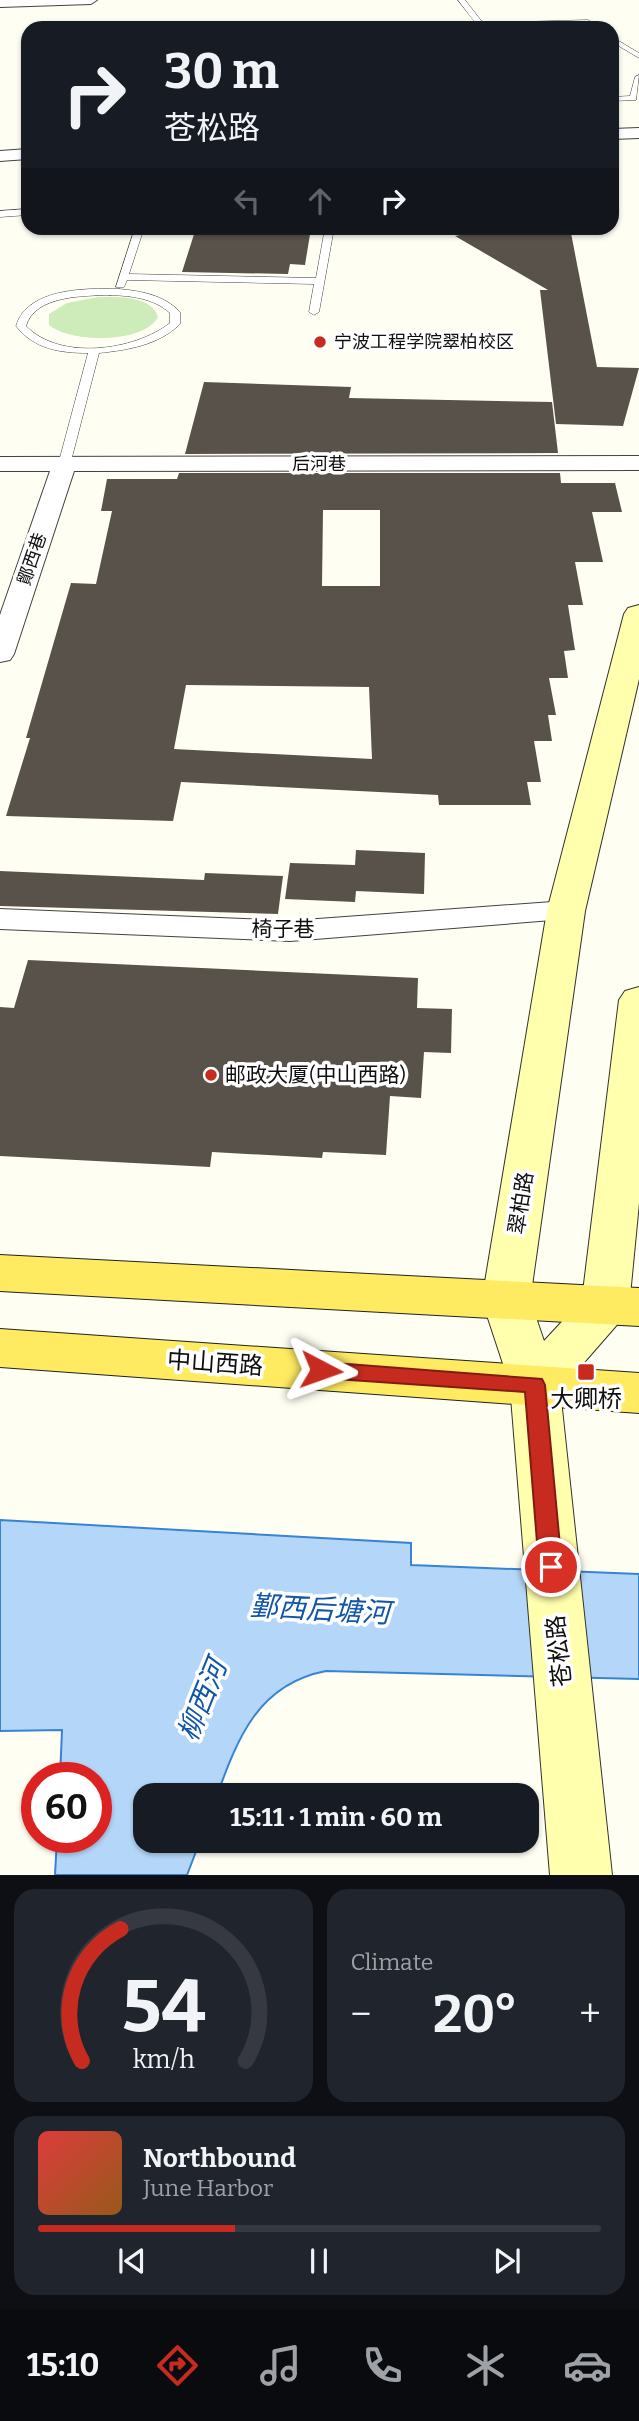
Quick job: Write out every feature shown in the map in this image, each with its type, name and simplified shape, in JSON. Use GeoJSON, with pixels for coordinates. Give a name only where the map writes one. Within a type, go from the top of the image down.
{"type":"FeatureCollection","features":[{"type":"Feature","properties":{"kind":"main road","name":"翠柏路"},"geometry":{"type":"LineString","coordinates":[[535,1385],[506,1300],[566,911],[639,614]]}},
{"type":"Feature","properties":{"kind":"main road"},"geometry":{"type":"LineString","coordinates":[[535,1385],[622,1306],[639,1000]]}},
{"type":"Feature","properties":{"kind":"main road"},"geometry":{"type":"LineString","coordinates":[[0,1273],[622,1306]]}},
{"type":"Feature","properties":{"kind":"main road","name":"中山西路"},"geometry":{"type":"LineString","coordinates":[[0,1348],[639,1393]]}},
{"type":"Feature","properties":{"kind":"main road","name":"苍松路"},"geometry":{"type":"LineString","coordinates":[[535,1385],[580,1875]]}},
{"type":"Feature","properties":{"kind":"street"},"geometry":{"type":"LineString","coordinates":[[0,3],[90,0]]}},
{"type":"Feature","properties":{"kind":"street"},"geometry":{"type":"LineString","coordinates":[[619,134],[639,133]]}},
{"type":"Feature","properties":{"kind":"street"},"geometry":{"type":"LineString","coordinates":[[0,156],[21,154]]}},
{"type":"Feature","properties":{"kind":"street","name":"后河巷"},"geometry":{"type":"LineString","coordinates":[[0,464],[639,463]]}},
{"type":"Feature","properties":{"kind":"street","name":"鄮西巷"},"geometry":{"type":"LineString","coordinates":[[0,654],[64,465]]}},
{"type":"Feature","properties":{"kind":"street","name":"椅子巷"},"geometry":{"type":"LineString","coordinates":[[0,919],[290,931],[566,911]]}},
{"type":"Feature","properties":{"kind":"lane"},"geometry":{"type":"LineString","coordinates":[[461,0],[476,21]]}},
{"type":"Feature","properties":{"kind":"lane"},"geometry":{"type":"LineString","coordinates":[[619,43],[639,56]]}},
{"type":"Feature","properties":{"kind":"lane"},"geometry":{"type":"LineString","coordinates":[[619,99],[633,98],[639,77]]}},
{"type":"Feature","properties":{"kind":"lane"},"geometry":{"type":"LineString","coordinates":[[0,214],[21,212]]}},
{"type":"Feature","properties":{"kind":"lane"},"geometry":{"type":"LineString","coordinates":[[118,292],[137,235]]}},
{"type":"Feature","properties":{"kind":"lane"},"geometry":{"type":"LineString","coordinates":[[314,312],[329,235]]}},
{"type":"Feature","properties":{"kind":"lane"},"geometry":{"type":"LineString","coordinates":[[122,277],[320,281]]}},
{"type":"Feature","properties":{"kind":"lane"},"geometry":{"type":"LineString","coordinates":[[118,292],[139,295],[162,302],[174,312],[174,324],[162,335],[120,348],[95,349],[68,348],[40,342],[24,332],[21,320],[31,309],[51,299],[79,293],[118,292]]}},
{"type":"Feature","properties":{"kind":"lane"},"geometry":{"type":"LineString","coordinates":[[64,465],[95,349]]}},
{"type":"Feature","properties":{"kind":"green space"},"geometry":{"type":"Polygon","coordinates":[[[98,297],[141,301],[149,305],[158,317],[150,326],[138,332],[106,338],[73,335],[49,325],[49,314],[67,303],[98,297]]]}},
{"type":"Feature","properties":{"kind":"water"},"geometry":{"type":"Polygon","coordinates":[[[0,1520],[411,1543],[411,1565],[639,1574],[639,1679],[326,1671],[283,1688],[267,1701],[243,1734],[222,1783],[133,1783],[133,1853],[195,1853],[187,1875],[55,1875],[56,1853],[112,1853],[112,1762],[61,1762],[62,1730],[0,1731],[0,1520]]]}},
{"type":"Feature","properties":{"kind":"building"},"geometry":{"type":"Polygon","coordinates":[[[194,235],[310,235],[305,265],[290,264],[288,274],[182,272],[194,235]]]}},
{"type":"Feature","properties":{"kind":"building"},"geometry":{"type":"Polygon","coordinates":[[[571,235],[597,367],[639,368],[623,426],[556,424],[540,290],[548,290],[455,236],[571,235]]]}},
{"type":"Feature","properties":{"kind":"building"},"geometry":{"type":"Polygon","coordinates":[[[204,382],[351,387],[349,398],[552,402],[558,453],[185,454],[204,382]]]}},
{"type":"Feature","properties":{"kind":"building"},"geometry":{"type":"Polygon","coordinates":[[[179,473],[560,473],[561,483],[615,483],[622,512],[592,512],[603,562],[575,562],[583,605],[568,605],[575,650],[564,651],[568,678],[549,678],[556,715],[548,715],[552,741],[534,741],[541,782],[527,782],[531,805],[439,805],[438,795],[181,782],[173,821],[6,816],[30,738],[26,738],[71,583],[96,584],[112,511],[101,511],[107,479],[177,479],[179,473]],[[323,510],[322,586],[380,586],[380,510],[323,510]],[[186,685],[174,749],[372,759],[369,687],[186,685]]]}},
{"type":"Feature","properties":{"kind":"building"},"geometry":{"type":"Polygon","coordinates":[[[356,850],[425,853],[424,894],[356,891],[355,902],[285,899],[290,863],[355,865],[356,850]]]}},
{"type":"Feature","properties":{"kind":"building"},"geometry":{"type":"Polygon","coordinates":[[[0,871],[204,880],[205,873],[283,876],[278,914],[0,906],[0,871]]]}},
{"type":"Feature","properties":{"kind":"building","name":"邮政大厦(中山西路)"},"geometry":{"type":"Polygon","coordinates":[[[28,960],[418,978],[417,1008],[452,1009],[451,1053],[424,1052],[421,1098],[390,1096],[386,1155],[323,1152],[322,1158],[212,1152],[210,1167],[0,1156],[0,1007],[14,1008],[28,960]]]}},
{"type":"Feature","properties":{"kind":"place","name":"宁波工程学院翠柏校区"},"geometry":{"type":"Point","coordinates":[320,342]}},
{"type":"Feature","properties":{"kind":"place","name":"邮政大厦(中山西路)"},"geometry":{"type":"Point","coordinates":[211,1075]}},
{"type":"Feature","properties":{"kind":"place","name":"大卿桥"},"geometry":{"type":"Point","coordinates":[586,1372]}},
{"type":"Feature","properties":{"kind":"route"},"geometry":{"type":"LineString","coordinates":[[321,1370],[535,1385],[551,1567]]}},
{"type":"Feature","properties":{"kind":"water label","name":"鄞西后塘河"},"geometry":{"type":"Point","coordinates":[320,1609]}},
{"type":"Feature","properties":{"kind":"water label","name":"柳西河"},"geometry":{"type":"Point","coordinates":[202,1700]}}]}
